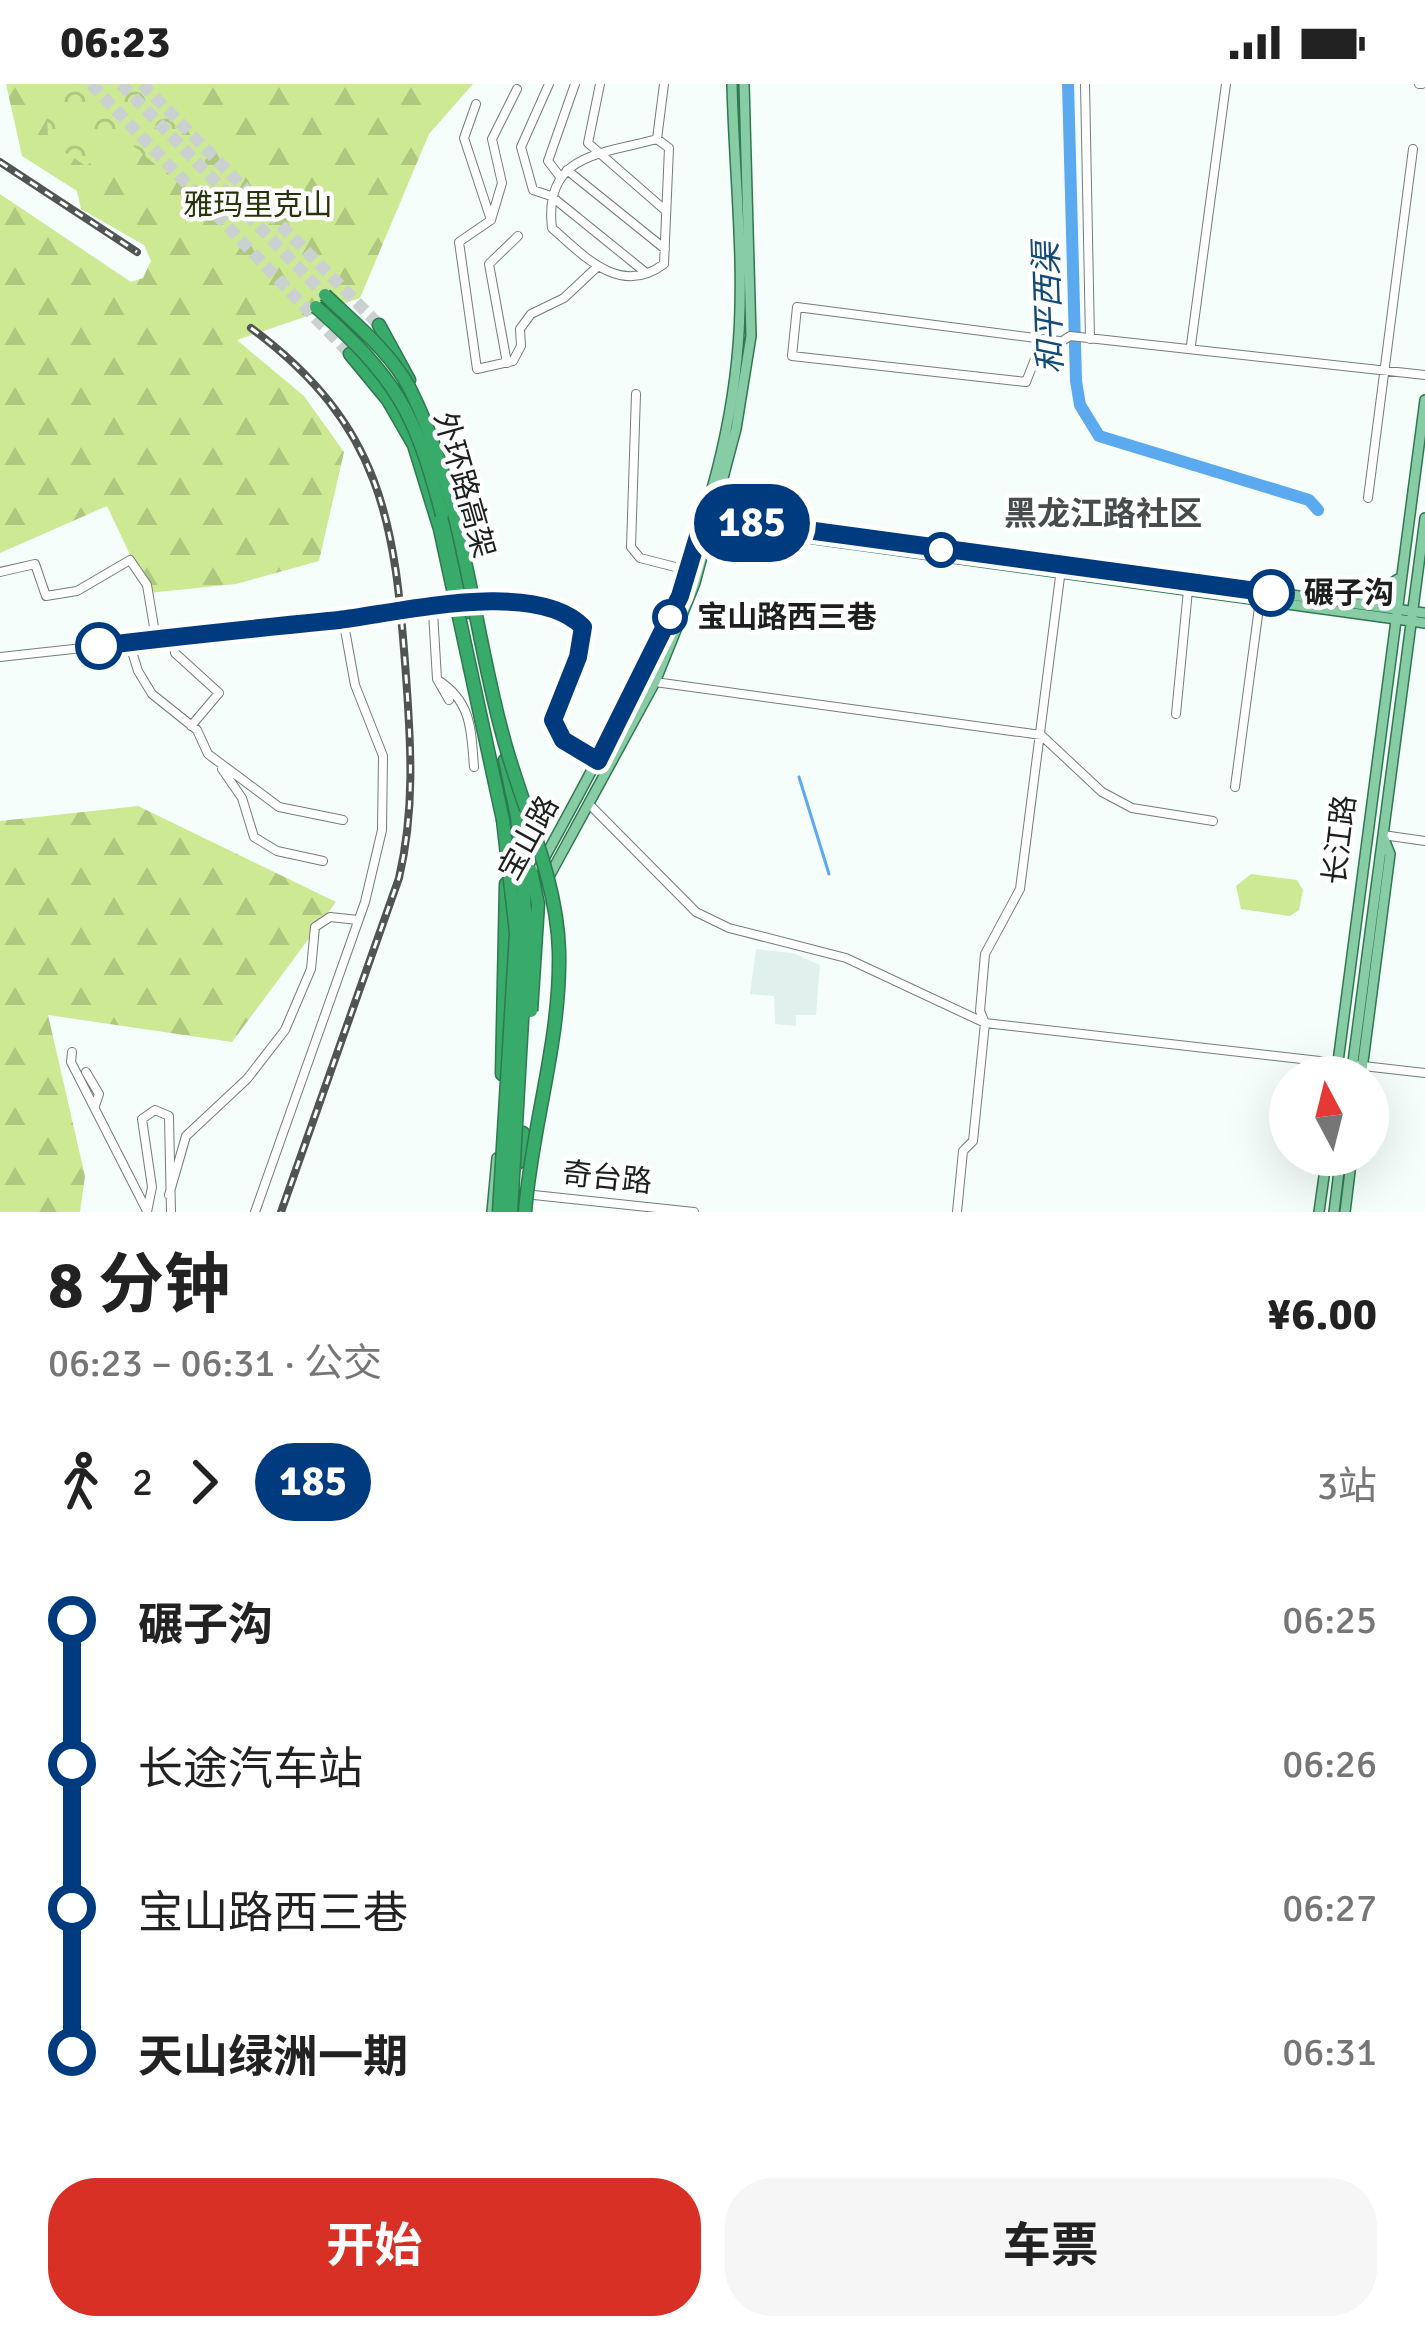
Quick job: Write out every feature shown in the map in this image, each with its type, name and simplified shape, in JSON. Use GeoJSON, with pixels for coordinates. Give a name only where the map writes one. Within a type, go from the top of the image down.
{"type":"FeatureCollection","features":[{"type":"Feature","properties":{"kind":"highway","name":"外环路高架"},"geometry":{"type":"LineString","coordinates":[[321,301],[388,375],[416,429],[498,747],[546,900],[553,953],[552,1031],[517,1212]]}},
{"type":"Feature","properties":{"kind":"highway"},"geometry":{"type":"LineString","coordinates":[[379,325],[415,393],[429,441],[510,819],[527,933],[517,1212]]}},
{"type":"Feature","properties":{"kind":"highway"},"geometry":{"type":"LineString","coordinates":[[350,354],[388,400],[420,463],[500,805],[506,893],[502,1094]]}},
{"type":"Feature","properties":{"kind":"highway"},"geometry":{"type":"LineString","coordinates":[[500,805],[510,819],[538,904],[515,1193]]}},
{"type":"Feature","properties":{"kind":"highway"},"geometry":{"type":"LineString","coordinates":[[496,1212],[516,933],[510,819]]}},
{"type":"Feature","properties":{"kind":"main road","name":"宝山路"},"geometry":{"type":"LineString","coordinates":[[517,1212],[519,965],[533,908],[655,682],[704,554],[740,331],[732,84]]}},
{"type":"Feature","properties":{"kind":"main road","name":"宝山路"},"geometry":{"type":"LineString","coordinates":[[496,1212],[509,967],[520,904],[598,761],[689,570],[722,482],[746,383],[751,336],[744,84]]}},
{"type":"Feature","properties":{"kind":"main road","name":"长江路"},"geometry":{"type":"LineString","coordinates":[[1339,1056],[1425,400]]}},
{"type":"Feature","properties":{"kind":"main road"},"geometry":{"type":"LineString","coordinates":[[722,482],[736,525]]}},
{"type":"Feature","properties":{"kind":"main road","name":"长江路"},"geometry":{"type":"LineString","coordinates":[[1360,1056],[1383,835],[1419,617],[1425,518]]}},
{"type":"Feature","properties":{"kind":"main road"},"geometry":{"type":"LineString","coordinates":[[708,520],[1260,600],[1419,617]]}},
{"type":"Feature","properties":{"kind":"main road"},"geometry":{"type":"LineString","coordinates":[[704,554],[736,525]]}},
{"type":"Feature","properties":{"kind":"main road"},"geometry":{"type":"LineString","coordinates":[[1061,570],[1358,604],[1394,614]]}},
{"type":"Feature","properties":{"kind":"main road"},"geometry":{"type":"LineString","coordinates":[[1358,604],[1389,589],[1401,575]]}},
{"type":"Feature","properties":{"kind":"main road"},"geometry":{"type":"LineString","coordinates":[[1319,1212],[1324,1176]]}},
{"type":"Feature","properties":{"kind":"main road"},"geometry":{"type":"LineString","coordinates":[[1334,1212],[1338,1176]]}},
{"type":"Feature","properties":{"kind":"main road"},"geometry":{"type":"LineString","coordinates":[[1345,1212],[1349,1176]]}},
{"type":"Feature","properties":{"kind":"street"},"geometry":{"type":"LineString","coordinates":[[549,84],[520,147],[533,190],[551,196],[646,273]]}},
{"type":"Feature","properties":{"kind":"street"},"geometry":{"type":"LineString","coordinates":[[574,84],[548,161],[666,250]]}},
{"type":"Feature","properties":{"kind":"street"},"geometry":{"type":"LineString","coordinates":[[600,84],[588,143],[665,211]]}},
{"type":"Feature","properties":{"kind":"street"},"geometry":{"type":"LineString","coordinates":[[657,139],[664,84]]}},
{"type":"Feature","properties":{"kind":"street"},"geometry":{"type":"LineString","coordinates":[[1085,84],[1089,339]]}},
{"type":"Feature","properties":{"kind":"street"},"geometry":{"type":"LineString","coordinates":[[1191,346],[1226,84]]}},
{"type":"Feature","properties":{"kind":"street"},"geometry":{"type":"LineString","coordinates":[[518,89],[492,139],[502,183],[491,220],[459,242],[477,369],[507,363],[521,346],[520,329],[531,314],[564,298],[597,267]]}},
{"type":"Feature","properties":{"kind":"street"},"geometry":{"type":"LineString","coordinates":[[476,104],[464,138],[491,220]]}},
{"type":"Feature","properties":{"kind":"street"},"geometry":{"type":"LineString","coordinates":[[657,139],[669,148],[664,264],[622,278],[597,267],[552,228],[551,196],[564,174],[597,152],[657,139]]}},
{"type":"Feature","properties":{"kind":"street"},"geometry":{"type":"LineString","coordinates":[[1368,498],[1413,149]]}},
{"type":"Feature","properties":{"kind":"street"},"geometry":{"type":"LineString","coordinates":[[507,363],[489,264],[518,236]]}},
{"type":"Feature","properties":{"kind":"street"},"geometry":{"type":"LineString","coordinates":[[1059,341],[797,307],[792,356],[1026,382],[1035,359],[1070,336],[1425,375]]}},
{"type":"Feature","properties":{"kind":"street"},"geometry":{"type":"LineString","coordinates":[[636,394],[631,548],[640,558],[689,570]]}},
{"type":"Feature","properties":{"kind":"street"},"geometry":{"type":"LineString","coordinates":[[0,572],[25,562],[35,564],[46,596],[77,591],[130,560],[148,585],[156,639]]}},
{"type":"Feature","properties":{"kind":"street"},"geometry":{"type":"LineString","coordinates":[[957,1212],[962,1145],[973,1141],[985,1023],[980,1011],[986,954],[1020,889],[1061,570]]}},
{"type":"Feature","properties":{"kind":"street"},"geometry":{"type":"LineString","coordinates":[[1176,714],[1188,590]]}},
{"type":"Feature","properties":{"kind":"street"},"geometry":{"type":"LineString","coordinates":[[1235,787],[1260,600]]}},
{"type":"Feature","properties":{"kind":"street"},"geometry":{"type":"LineString","coordinates":[[434,602],[437,679],[449,700]]}},
{"type":"Feature","properties":{"kind":"street"},"geometry":{"type":"LineString","coordinates":[[0,657],[343,619],[434,602],[536,608],[574,617],[583,627],[578,657],[553,720],[563,740],[598,761]]}},
{"type":"Feature","properties":{"kind":"street"},"geometry":{"type":"LineString","coordinates":[[255,1212],[359,920],[382,830],[385,774],[355,686],[343,619]]}},
{"type":"Feature","properties":{"kind":"street"},"geometry":{"type":"LineString","coordinates":[[173,637],[176,653],[219,693],[191,726]]}},
{"type":"Feature","properties":{"kind":"street"},"geometry":{"type":"LineString","coordinates":[[129,642],[137,671],[152,694],[191,726],[242,798],[254,838],[278,851],[323,861]]}},
{"type":"Feature","properties":{"kind":"street"},"geometry":{"type":"LineString","coordinates":[[437,679],[460,694],[470,721],[474,767]]}},
{"type":"Feature","properties":{"kind":"street"},"geometry":{"type":"LineString","coordinates":[[655,682],[1041,735],[1102,792],[1132,808],[1213,821]]}},
{"type":"Feature","properties":{"kind":"street"},"geometry":{"type":"LineString","coordinates":[[213,758],[279,807],[343,820]]}},
{"type":"Feature","properties":{"kind":"street"},"geometry":{"type":"LineString","coordinates":[[591,806],[696,912],[729,928],[846,958],[985,1023],[1279,1056]]}},
{"type":"Feature","properties":{"kind":"street"},"geometry":{"type":"LineString","coordinates":[[1383,835],[1425,841]]}},
{"type":"Feature","properties":{"kind":"street"},"geometry":{"type":"LineString","coordinates":[[169,1195],[186,1136],[247,1079],[285,1030],[311,969],[315,927],[330,917],[359,920]]}},
{"type":"Feature","properties":{"kind":"street"},"geometry":{"type":"LineString","coordinates":[[72,1052],[71,1062],[147,1212]]}},
{"type":"Feature","properties":{"kind":"street"},"geometry":{"type":"LineString","coordinates":[[1389,1071],[1425,1073]]}},
{"type":"Feature","properties":{"kind":"street"},"geometry":{"type":"LineString","coordinates":[[86,1072],[99,1094],[95,1106]]}},
{"type":"Feature","properties":{"kind":"street"},"geometry":{"type":"LineString","coordinates":[[147,1212],[152,1187],[142,1118],[154,1110],[170,1116],[171,1212]]}},
{"type":"Feature","properties":{"kind":"street","name":"奇台路"},"geometry":{"type":"LineString","coordinates":[[515,1193],[694,1212]]}},
{"type":"Feature","properties":{"kind":"shaded area"},"geometry":{"type":"Polygon","coordinates":[[[756,949],[793,953],[820,965],[816,1015],[796,1015],[796,1026],[775,1024],[774,996],[750,994],[756,949]]]}},
{"type":"Feature","properties":{"kind":"green space","name":"雅玛里克山"},"geometry":{"type":"Polygon","coordinates":[[[6,84],[473,84],[429,134],[360,298],[237,340],[304,396],[344,452],[319,561],[236,584],[148,593],[107,506],[0,553],[0,194],[131,282],[143,278],[151,261],[144,245],[81,209],[77,191],[22,156],[6,84]]]}},
{"type":"Feature","properties":{"kind":"green space"},"geometry":{"type":"Polygon","coordinates":[[[46,84],[176,84],[187,119],[168,175],[121,136],[86,166],[48,141],[46,84]]]}},
{"type":"Feature","properties":{"kind":"green space"},"geometry":{"type":"Polygon","coordinates":[[[138,806],[336,902],[232,1042],[48,1015],[85,1176],[80,1212],[0,1212],[0,821],[138,806]]]}},
{"type":"Feature","properties":{"kind":"green space"},"geometry":{"type":"Polygon","coordinates":[[[1251,874],[1297,880],[1303,890],[1299,910],[1290,916],[1241,909],[1236,886],[1251,874]]]}},
{"type":"Feature","properties":{"kind":"waterway","name":"和平西渠"},"geometry":{"type":"LineString","coordinates":[[1068,84],[1080,405],[1099,436],[1309,500],[1318,510]]}},
{"type":"Feature","properties":{"kind":"waterway"},"geometry":{"type":"LineString","coordinates":[[799,777],[829,874]]}},
{"type":"Feature","properties":{"kind":"tunnel"},"geometry":{"type":"LineString","coordinates":[[91,84],[350,354]]}},
{"type":"Feature","properties":{"kind":"tunnel"},"geometry":{"type":"LineString","coordinates":[[121,84],[325,295]]}},
{"type":"Feature","properties":{"kind":"tunnel"},"geometry":{"type":"LineString","coordinates":[[142,84],[379,325]]}},
{"type":"Feature","properties":{"kind":"railway"},"geometry":{"type":"LineString","coordinates":[[0,162],[137,252]]}},
{"type":"Feature","properties":{"kind":"railway"},"geometry":{"type":"LineString","coordinates":[[251,328],[329,402],[374,481],[396,570],[410,752],[408,827],[399,878],[281,1212]]}},
{"type":"Feature","properties":{"kind":"bus line","name":"185"},"geometry":{"type":"LineString","coordinates":[[99,646],[348,619],[434,602],[536,608],[574,617],[583,627],[578,657],[553,720],[563,740],[598,761],[680,596],[704,516],[1271,593]]}},
{"type":"Feature","properties":{"kind":"place","name":"碾子沟"},"geometry":{"type":"Point","coordinates":[1271,593]}},
{"type":"Feature","properties":{"kind":"place","name":"宝山路西三巷"},"geometry":{"type":"Point","coordinates":[670,617]}},
{"type":"Feature","properties":{"kind":"district","name":"黑龙江路社区"},"geometry":{"type":"Point","coordinates":[1103,514]}}]}
